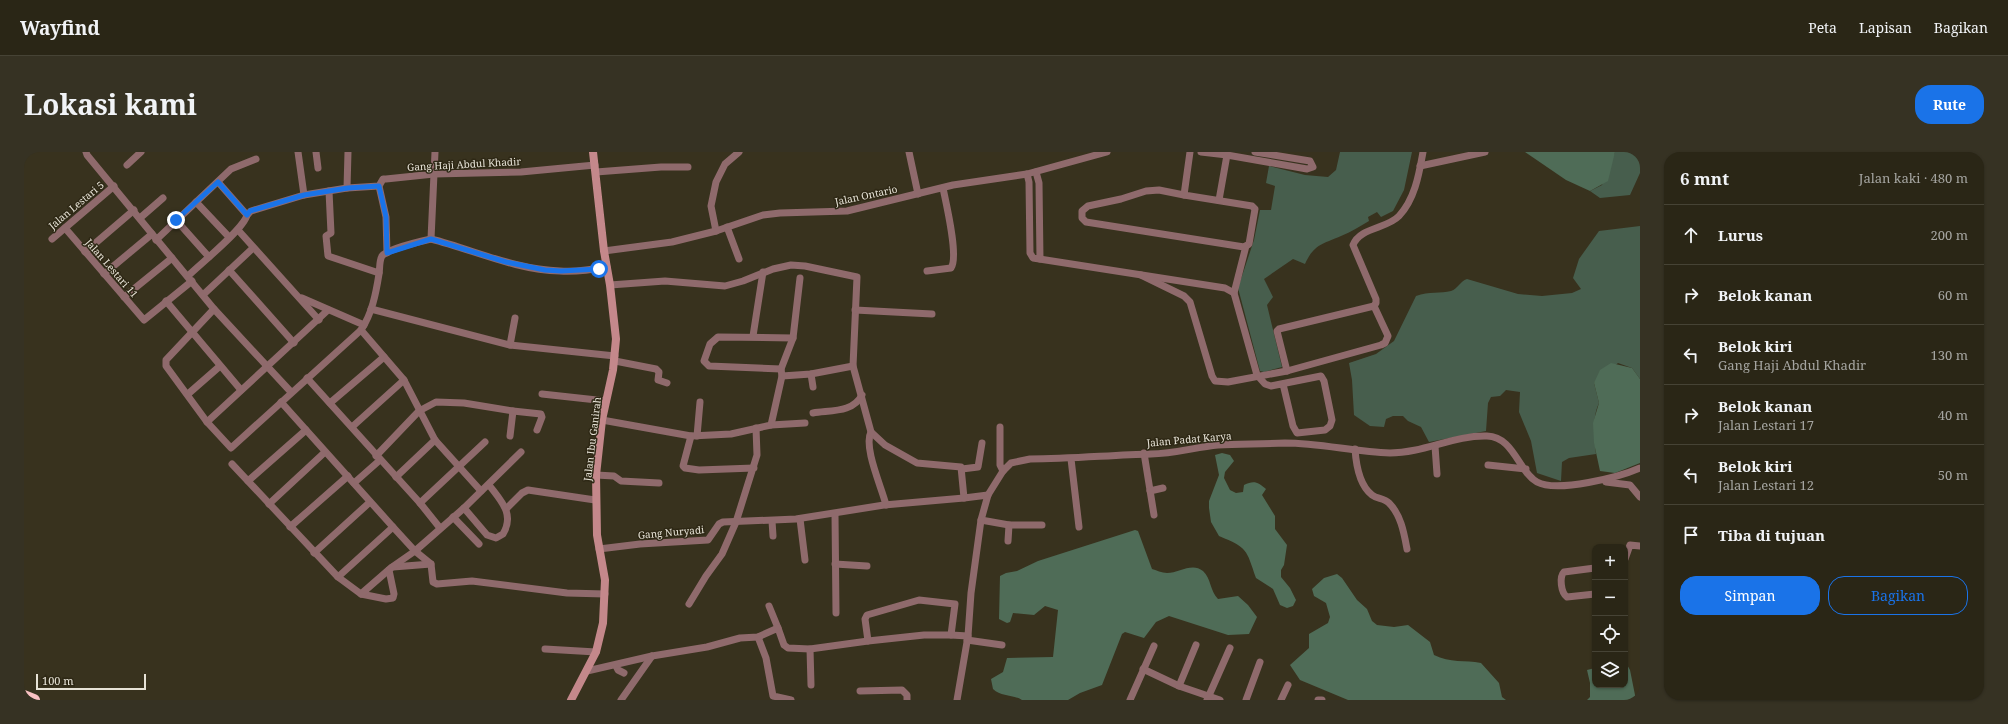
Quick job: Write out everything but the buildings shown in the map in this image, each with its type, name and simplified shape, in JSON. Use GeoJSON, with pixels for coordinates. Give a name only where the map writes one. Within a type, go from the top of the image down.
{"type":"FeatureCollection","features":[{"type":"Feature","properties":{"kind":"highway"},"geometry":{"type":"LineString","coordinates":[[24,696],[34,700]]}},
{"type":"Feature","properties":{"kind":"main road","name":"Jalan Ibu Ganirah"},"geometry":{"type":"LineString","coordinates":[[571,700],[587,672],[596,652],[603,623],[605,580],[599,549],[596,475],[602,420],[615,358],[616,324],[606,268],[593,152]]}},
{"type":"Feature","properties":{"kind":"street"},"geometry":{"type":"LineString","coordinates":[[86,152],[134,210],[154,237],[204,294],[214,309],[291,392]]}},
{"type":"Feature","properties":{"kind":"street"},"geometry":{"type":"LineString","coordinates":[[127,164],[141,152]]}},
{"type":"Feature","properties":{"kind":"street"},"geometry":{"type":"LineString","coordinates":[[298,152],[304,195]]}},
{"type":"Feature","properties":{"kind":"street"},"geometry":{"type":"LineString","coordinates":[[316,152],[318,168]]}},
{"type":"Feature","properties":{"kind":"street"},"geometry":{"type":"LineString","coordinates":[[348,152],[348,188]]}},
{"type":"Feature","properties":{"kind":"street"},"geometry":{"type":"LineString","coordinates":[[431,239],[435,152]]}},
{"type":"Feature","properties":{"kind":"street"},"geometry":{"type":"LineString","coordinates":[[716,231],[711,206],[716,182],[725,164],[739,152]]}},
{"type":"Feature","properties":{"kind":"street"},"geometry":{"type":"LineString","coordinates":[[909,152],[918,194]]}},
{"type":"Feature","properties":{"kind":"street","name":"Jalan Ontario"},"geometry":{"type":"LineString","coordinates":[[604,251],[672,242],[716,231],[763,215],[847,211],[943,188],[1036,172],[1107,152]]}},
{"type":"Feature","properties":{"kind":"street"},"geometry":{"type":"LineString","coordinates":[[1184,195],[1190,152]]}},
{"type":"Feature","properties":{"kind":"street"},"geometry":{"type":"LineString","coordinates":[[1201,152],[1227,153],[1306,169],[1313,167],[1310,161],[1255,152]]}},
{"type":"Feature","properties":{"kind":"street"},"geometry":{"type":"LineString","coordinates":[[1141,275],[1184,296],[1190,302],[1212,376],[1215,381],[1228,382],[1257,375],[1287,371],[1385,343],[1388,336],[1374,306],[1376,299],[1353,246],[1359,236],[1399,216],[1412,197],[1423,152]]}},
{"type":"Feature","properties":{"kind":"street"},"geometry":{"type":"LineString","coordinates":[[1420,166],[1486,152]]}},
{"type":"Feature","properties":{"kind":"street"},"geometry":{"type":"LineString","coordinates":[[1219,200],[1227,153]]}},
{"type":"Feature","properties":{"kind":"street"},"geometry":{"type":"LineString","coordinates":[[104,274],[176,220],[231,169],[256,159]]}},
{"type":"Feature","properties":{"kind":"street","name":"Gang Haji Abdul Khadir"},"geometry":{"type":"LineString","coordinates":[[247,215],[250,211],[304,195],[348,188],[379,186],[383,179],[434,174],[688,167]]}},
{"type":"Feature","properties":{"kind":"street"},"geometry":{"type":"LineString","coordinates":[[1036,172],[1039,183],[1040,259]]}},
{"type":"Feature","properties":{"kind":"street"},"geometry":{"type":"LineString","coordinates":[[1027,174],[1030,253],[1033,258],[1225,288],[1234,293]]}},
{"type":"Feature","properties":{"kind":"street"},"geometry":{"type":"LineString","coordinates":[[218,182],[247,215],[245,220],[238,230],[209,256],[190,278],[166,301],[242,390]]}},
{"type":"Feature","properties":{"kind":"street","name":"Jalan Lestari 5"},"geometry":{"type":"LineString","coordinates":[[52,239],[114,186]]}},
{"type":"Feature","properties":{"kind":"street"},"geometry":{"type":"LineString","coordinates":[[379,186],[386,217],[387,253]]}},
{"type":"Feature","properties":{"kind":"street"},"geometry":{"type":"LineString","coordinates":[[927,271],[952,268],[954,264],[954,246],[943,188]]}},
{"type":"Feature","properties":{"kind":"street"},"geometry":{"type":"LineString","coordinates":[[1246,246],[1244,247],[1086,222],[1082,218],[1082,211],[1088,206],[1121,199],[1146,191],[1159,190],[1252,206],[1255,209],[1249,244],[1246,246],[1234,293],[1257,375],[1268,386],[1321,376],[1324,380],[1332,420],[1330,426],[1325,430],[1298,434],[1293,426],[1284,384]]}},
{"type":"Feature","properties":{"kind":"street"},"geometry":{"type":"LineString","coordinates":[[329,191],[331,233],[326,236],[328,256],[379,273]]}},
{"type":"Feature","properties":{"kind":"street"},"geometry":{"type":"LineString","coordinates":[[140,218],[163,198]]}},
{"type":"Feature","properties":{"kind":"street"},"geometry":{"type":"LineString","coordinates":[[196,202],[229,237]]}},
{"type":"Feature","properties":{"kind":"street"},"geometry":{"type":"LineString","coordinates":[[85,252],[134,210]]}},
{"type":"Feature","properties":{"kind":"street"},"geometry":{"type":"LineString","coordinates":[[176,220],[209,256]]}},
{"type":"Feature","properties":{"kind":"street"},"geometry":{"type":"LineString","coordinates":[[727,226],[739,259]]}},
{"type":"Feature","properties":{"kind":"street","name":"Jalan Lestari 11"},"geometry":{"type":"LineString","coordinates":[[65,228],[144,320],[166,301]]}},
{"type":"Feature","properties":{"kind":"street"},"geometry":{"type":"LineString","coordinates":[[238,230],[253,248],[300,297],[318,320]]}},
{"type":"Feature","properties":{"kind":"street"},"geometry":{"type":"LineString","coordinates":[[214,309],[166,360],[166,363],[167,368],[188,394],[207,422],[231,448],[363,327],[371,309],[381,260],[387,253],[431,239],[506,262],[545,270],[561,271],[606,268]]}},
{"type":"Feature","properties":{"kind":"street"},"geometry":{"type":"LineString","coordinates":[[204,294],[253,248]]}},
{"type":"Feature","properties":{"kind":"street"},"geometry":{"type":"LineString","coordinates":[[124,297],[172,258]]}},
{"type":"Feature","properties":{"kind":"street"},"geometry":{"type":"LineString","coordinates":[[610,285],[665,281],[724,286],[743,281],[763,272],[790,265],[857,277],[859,279],[855,310],[853,366],[871,432],[885,445],[917,462],[961,467],[962,469],[978,467],[982,443]]}},
{"type":"Feature","properties":{"kind":"street"},"geometry":{"type":"LineString","coordinates":[[229,270],[294,342]]}},
{"type":"Feature","properties":{"kind":"street"},"geometry":{"type":"LineString","coordinates":[[753,336],[763,272]]}},
{"type":"Feature","properties":{"kind":"street"},"geometry":{"type":"LineString","coordinates":[[771,425],[781,373],[792,338],[800,278]]}},
{"type":"Feature","properties":{"kind":"street"},"geometry":{"type":"LineString","coordinates":[[300,297],[363,327],[384,357],[404,380],[435,440],[481,491]]}},
{"type":"Feature","properties":{"kind":"street"},"geometry":{"type":"LineString","coordinates":[[1287,371],[1277,331],[1279,329],[1374,306]]}},
{"type":"Feature","properties":{"kind":"street"},"geometry":{"type":"LineString","coordinates":[[371,309],[510,345],[615,358],[656,369],[659,372],[658,380],[667,383]]}},
{"type":"Feature","properties":{"kind":"street"},"geometry":{"type":"LineString","coordinates":[[207,422],[328,310]]}},
{"type":"Feature","properties":{"kind":"street"},"geometry":{"type":"LineString","coordinates":[[855,310],[932,314]]}},
{"type":"Feature","properties":{"kind":"street"},"geometry":{"type":"LineString","coordinates":[[510,345],[515,318]]}},
{"type":"Feature","properties":{"kind":"street"},"geometry":{"type":"LineString","coordinates":[[792,338],[753,336],[715,338],[706,352],[704,361],[709,366],[781,373],[812,374],[853,366]]}},
{"type":"Feature","properties":{"kind":"street"},"geometry":{"type":"LineString","coordinates":[[330,403],[384,357]]}},
{"type":"Feature","properties":{"kind":"street"},"geometry":{"type":"LineString","coordinates":[[188,394],[220,366]]}},
{"type":"Feature","properties":{"kind":"street"},"geometry":{"type":"LineString","coordinates":[[812,374],[813,388]]}},
{"type":"Feature","properties":{"kind":"street"},"geometry":{"type":"LineString","coordinates":[[307,378],[420,503],[440,528]]}},
{"type":"Feature","properties":{"kind":"street"},"geometry":{"type":"LineString","coordinates":[[352,427],[404,380]]}},
{"type":"Feature","properties":{"kind":"street"},"geometry":{"type":"LineString","coordinates":[[542,394],[606,402]]}},
{"type":"Feature","properties":{"kind":"street"},"geometry":{"type":"LineString","coordinates":[[813,413],[850,408],[862,395]]}},
{"type":"Feature","properties":{"kind":"street"},"geometry":{"type":"LineString","coordinates":[[281,402],[415,551],[431,564],[433,582],[437,584],[472,581],[567,593],[605,594]]}},
{"type":"Feature","properties":{"kind":"street"},"geometry":{"type":"LineString","coordinates":[[354,483],[419,411],[436,402],[450,402],[541,414],[542,417],[538,430]]}},
{"type":"Feature","properties":{"kind":"street"},"geometry":{"type":"LineString","coordinates":[[700,402],[694,436],[683,466],[685,468],[699,470],[754,468]]}},
{"type":"Feature","properties":{"kind":"street"},"geometry":{"type":"LineString","coordinates":[[510,436],[513,411]]}},
{"type":"Feature","properties":{"kind":"street"},"geometry":{"type":"LineString","coordinates":[[602,420],[694,436],[731,434],[771,425],[805,423]]}},
{"type":"Feature","properties":{"kind":"street"},"geometry":{"type":"LineString","coordinates":[[689,604],[706,576],[722,554],[736,522],[754,468],[758,451],[756,428]]}},
{"type":"Feature","properties":{"kind":"street"},"geometry":{"type":"LineString","coordinates":[[1000,428],[1000,465],[1003,471]]}},
{"type":"Feature","properties":{"kind":"street"},"geometry":{"type":"LineString","coordinates":[[248,481],[306,430]]}},
{"type":"Feature","properties":{"kind":"street"},"geometry":{"type":"LineString","coordinates":[[871,432],[868,440],[872,462],[886,505]]}},
{"type":"Feature","properties":{"kind":"street","name":"Jalan Padat Karya"},"geometry":{"type":"LineString","coordinates":[[957,700],[967,638],[980,520],[988,495],[1003,471],[1011,463],[1021,460],[1071,459],[1188,450],[1217,445],[1285,443],[1391,453],[1416,450],[1477,436],[1493,436],[1506,444],[1538,482],[1544,484],[1567,485],[1596,481],[1626,474],[1640,468]]}},
{"type":"Feature","properties":{"kind":"street"},"geometry":{"type":"LineString","coordinates":[[396,477],[435,440]]}},
{"type":"Feature","properties":{"kind":"street"},"geometry":{"type":"LineString","coordinates":[[420,503],[485,442]]}},
{"type":"Feature","properties":{"kind":"street"},"geometry":{"type":"LineString","coordinates":[[1435,446],[1436,474]]}},
{"type":"Feature","properties":{"kind":"street"},"geometry":{"type":"LineString","coordinates":[[1355,449],[1356,464],[1365,487],[1372,496],[1387,501],[1390,504],[1402,525],[1407,549]]}},
{"type":"Feature","properties":{"kind":"street"},"geometry":{"type":"LineString","coordinates":[[269,504],[325,452]]}},
{"type":"Feature","properties":{"kind":"street"},"geometry":{"type":"LineString","coordinates":[[361,594],[390,568],[415,551],[464,508],[521,452]]}},
{"type":"Feature","properties":{"kind":"street"},"geometry":{"type":"LineString","coordinates":[[1144,453],[1154,515]]}},
{"type":"Feature","properties":{"kind":"street"},"geometry":{"type":"LineString","coordinates":[[1071,459],[1079,527]]}},
{"type":"Feature","properties":{"kind":"street"},"geometry":{"type":"LineString","coordinates":[[232,464],[314,553],[338,577],[361,594],[386,599],[393,598],[394,594],[390,568]]}},
{"type":"Feature","properties":{"kind":"street"},"geometry":{"type":"LineString","coordinates":[[1488,465],[1526,469]]}},
{"type":"Feature","properties":{"kind":"street"},"geometry":{"type":"LineString","coordinates":[[962,469],[964,498]]}},
{"type":"Feature","properties":{"kind":"street"},"geometry":{"type":"LineString","coordinates":[[596,475],[614,476],[621,481],[659,483]]}},
{"type":"Feature","properties":{"kind":"street"},"geometry":{"type":"LineString","coordinates":[[290,527],[348,476]]}},
{"type":"Feature","properties":{"kind":"street"},"geometry":{"type":"LineString","coordinates":[[1596,481],[1630,484],[1640,498]]}},
{"type":"Feature","properties":{"kind":"street"},"geometry":{"type":"LineString","coordinates":[[464,508],[487,535],[496,538],[503,534],[509,518],[507,508],[489,485]]}},
{"type":"Feature","properties":{"kind":"street"},"geometry":{"type":"LineString","coordinates":[[1150,491],[1163,488]]}},
{"type":"Feature","properties":{"kind":"street"},"geometry":{"type":"LineString","coordinates":[[507,508],[522,493],[528,490],[596,500]]}},
{"type":"Feature","properties":{"kind":"street"},"geometry":{"type":"LineString","coordinates":[[736,522],[800,519],[886,505],[988,495]]}},
{"type":"Feature","properties":{"kind":"street"},"geometry":{"type":"LineString","coordinates":[[314,553],[370,502]]}},
{"type":"Feature","properties":{"kind":"street"},"geometry":{"type":"LineString","coordinates":[[835,514],[836,613]]}},
{"type":"Feature","properties":{"kind":"street"},"geometry":{"type":"LineString","coordinates":[[453,517],[479,544]]}},
{"type":"Feature","properties":{"kind":"street"},"geometry":{"type":"LineString","coordinates":[[800,519],[805,560]]}},
{"type":"Feature","properties":{"kind":"street"},"geometry":{"type":"LineString","coordinates":[[772,520],[773,536]]}},
{"type":"Feature","properties":{"kind":"street"},"geometry":{"type":"LineString","coordinates":[[980,520],[1009,525],[1042,525]]}},
{"type":"Feature","properties":{"kind":"street","name":"Gang Nuryadi"},"geometry":{"type":"LineString","coordinates":[[599,549],[640,544],[708,540],[720,523],[736,522]]}},
{"type":"Feature","properties":{"kind":"street"},"geometry":{"type":"LineString","coordinates":[[1008,541],[1009,525]]}},
{"type":"Feature","properties":{"kind":"street"},"geometry":{"type":"LineString","coordinates":[[338,577],[393,527]]}},
{"type":"Feature","properties":{"kind":"street"},"geometry":{"type":"LineString","coordinates":[[1628,551],[1630,545],[1640,546]]}},
{"type":"Feature","properties":{"kind":"street"},"geometry":{"type":"LineString","coordinates":[[390,568],[431,564]]}},
{"type":"Feature","properties":{"kind":"street"},"geometry":{"type":"LineString","coordinates":[[835,564],[867,566]]}},
{"type":"Feature","properties":{"kind":"street"},"geometry":{"type":"LineString","coordinates":[[1592,568],[1564,572],[1561,579],[1563,593],[1566,597],[1592,594]]}},
{"type":"Feature","properties":{"kind":"street"},"geometry":{"type":"LineString","coordinates":[[868,641],[865,619],[870,613],[919,600],[970,605]]}},
{"type":"Feature","properties":{"kind":"street"},"geometry":{"type":"LineString","coordinates":[[951,635],[956,604]]}},
{"type":"Feature","properties":{"kind":"street"},"geometry":{"type":"LineString","coordinates":[[769,606],[784,645],[788,648],[810,649],[924,635],[951,635],[1002,645]]}},
{"type":"Feature","properties":{"kind":"street"},"geometry":{"type":"LineString","coordinates":[[587,672],[652,656],[707,647],[740,638],[758,637],[778,628]]}},
{"type":"Feature","properties":{"kind":"street"},"geometry":{"type":"LineString","coordinates":[[758,637],[766,658],[773,696],[791,700]]}},
{"type":"Feature","properties":{"kind":"street"},"geometry":{"type":"LineString","coordinates":[[1180,686],[1196,645]]}},
{"type":"Feature","properties":{"kind":"street"},"geometry":{"type":"LineString","coordinates":[[1130,700],[1154,646]]}},
{"type":"Feature","properties":{"kind":"street"},"geometry":{"type":"LineString","coordinates":[[1208,698],[1230,648]]}},
{"type":"Feature","properties":{"kind":"street"},"geometry":{"type":"LineString","coordinates":[[545,649],[596,652]]}},
{"type":"Feature","properties":{"kind":"street"},"geometry":{"type":"LineString","coordinates":[[810,649],[811,685]]}},
{"type":"Feature","properties":{"kind":"street"},"geometry":{"type":"LineString","coordinates":[[620,700],[652,656]]}},
{"type":"Feature","properties":{"kind":"street"},"geometry":{"type":"LineString","coordinates":[[1246,700],[1260,662]]}},
{"type":"Feature","properties":{"kind":"street"},"geometry":{"type":"LineString","coordinates":[[616,666],[618,670],[624,673]]}},
{"type":"Feature","properties":{"kind":"street"},"geometry":{"type":"LineString","coordinates":[[1143,670],[1208,698],[1220,700]]}},
{"type":"Feature","properties":{"kind":"street"},"geometry":{"type":"LineString","coordinates":[[1281,700],[1288,685]]}},
{"type":"Feature","properties":{"kind":"street"},"geometry":{"type":"LineString","coordinates":[[860,691],[902,690],[907,695],[907,700]]}},
{"type":"Feature","properties":{"kind":"green space"},"geometry":{"type":"Polygon","coordinates":[[[1340,152],[1412,152],[1404,190],[1393,211],[1381,217],[1377,212],[1368,217],[1369,221],[1316,248],[1308,257],[1305,264],[1293,259],[1264,279],[1273,297],[1267,305],[1282,367],[1264,372],[1260,371],[1238,288],[1254,240],[1260,210],[1271,210],[1275,186],[1266,183],[1269,166],[1305,175],[1328,177],[1336,170],[1340,152]]]}},
{"type":"Feature","properties":{"kind":"green space"},"geometry":{"type":"Polygon","coordinates":[[[1525,152],[1615,152],[1608,181],[1590,191],[1566,180],[1525,152]]]}},
{"type":"Feature","properties":{"kind":"green space"},"geometry":{"type":"Polygon","coordinates":[[[1615,152],[1640,152],[1640,173],[1630,195],[1600,198],[1590,191],[1602,185],[1615,152]]]}},
{"type":"Feature","properties":{"kind":"green space"},"geometry":{"type":"Polygon","coordinates":[[[1640,226],[1640,379],[1632,368],[1618,363],[1594,383],[1599,403],[1594,421],[1596,454],[1569,458],[1562,462],[1561,481],[1537,473],[1531,441],[1519,412],[1520,392],[1506,390],[1500,396],[1491,397],[1488,403],[1486,431],[1429,442],[1421,427],[1408,421],[1403,416],[1393,416],[1386,419],[1384,427],[1370,426],[1354,415],[1352,380],[1349,363],[1376,354],[1394,341],[1416,296],[1451,291],[1467,279],[1518,294],[1542,296],[1572,293],[1581,289],[1573,278],[1579,259],[1599,231],[1640,226]]]}},
{"type":"Feature","properties":{"kind":"green space"},"geometry":{"type":"Polygon","coordinates":[[[1611,363],[1632,368],[1640,379],[1640,463],[1615,473],[1600,471],[1594,443],[1593,423],[1599,403],[1594,383],[1600,370],[1611,363]]]}},
{"type":"Feature","properties":{"kind":"green space"},"geometry":{"type":"Polygon","coordinates":[[[1222,453],[1230,455],[1234,461],[1225,472],[1224,478],[1230,490],[1236,493],[1243,492],[1244,485],[1253,482],[1258,483],[1266,489],[1262,495],[1275,516],[1275,529],[1287,545],[1284,565],[1281,570],[1281,577],[1290,588],[1296,600],[1293,606],[1287,608],[1280,605],[1273,589],[1256,578],[1248,555],[1245,551],[1236,544],[1219,536],[1211,522],[1209,501],[1219,475],[1215,455],[1222,453]]]}},
{"type":"Feature","properties":{"kind":"green space"},"geometry":{"type":"Polygon","coordinates":[[[1135,530],[1138,531],[1152,569],[1172,573],[1190,568],[1199,569],[1206,574],[1213,592],[1218,599],[1238,596],[1248,605],[1257,617],[1249,634],[1228,635],[1169,616],[1156,622],[1144,638],[1125,632],[1122,634],[1102,685],[1080,693],[1068,700],[1022,700],[996,692],[993,689],[991,679],[1003,672],[1007,658],[1053,657],[1058,610],[1045,606],[1034,615],[1013,613],[1010,622],[1007,623],[999,619],[1000,576],[1017,571],[1038,561],[1135,530]]]}},
{"type":"Feature","properties":{"kind":"green space"},"geometry":{"type":"Polygon","coordinates":[[[1337,574],[1342,578],[1357,600],[1367,609],[1372,621],[1377,625],[1394,627],[1408,625],[1430,642],[1434,655],[1440,658],[1481,663],[1499,683],[1502,697],[1506,700],[1348,700],[1300,680],[1290,665],[1309,648],[1309,634],[1328,623],[1330,617],[1326,603],[1314,596],[1312,589],[1324,578],[1337,574]]]}},
{"type":"Feature","properties":{"kind":"green space"},"geometry":{"type":"Polygon","coordinates":[[[1628,666],[1636,700],[1587,700],[1590,697],[1590,683],[1587,670],[1592,669],[1592,688],[1628,688],[1628,666]]]}},
{"type":"Feature","properties":{"kind":"route"},"geometry":{"type":"LineString","coordinates":[[176,220],[218,182],[247,215],[250,211],[304,195],[348,188],[379,186],[386,217],[387,253],[431,239],[506,262],[545,270],[561,271],[599,269]]}}]}
